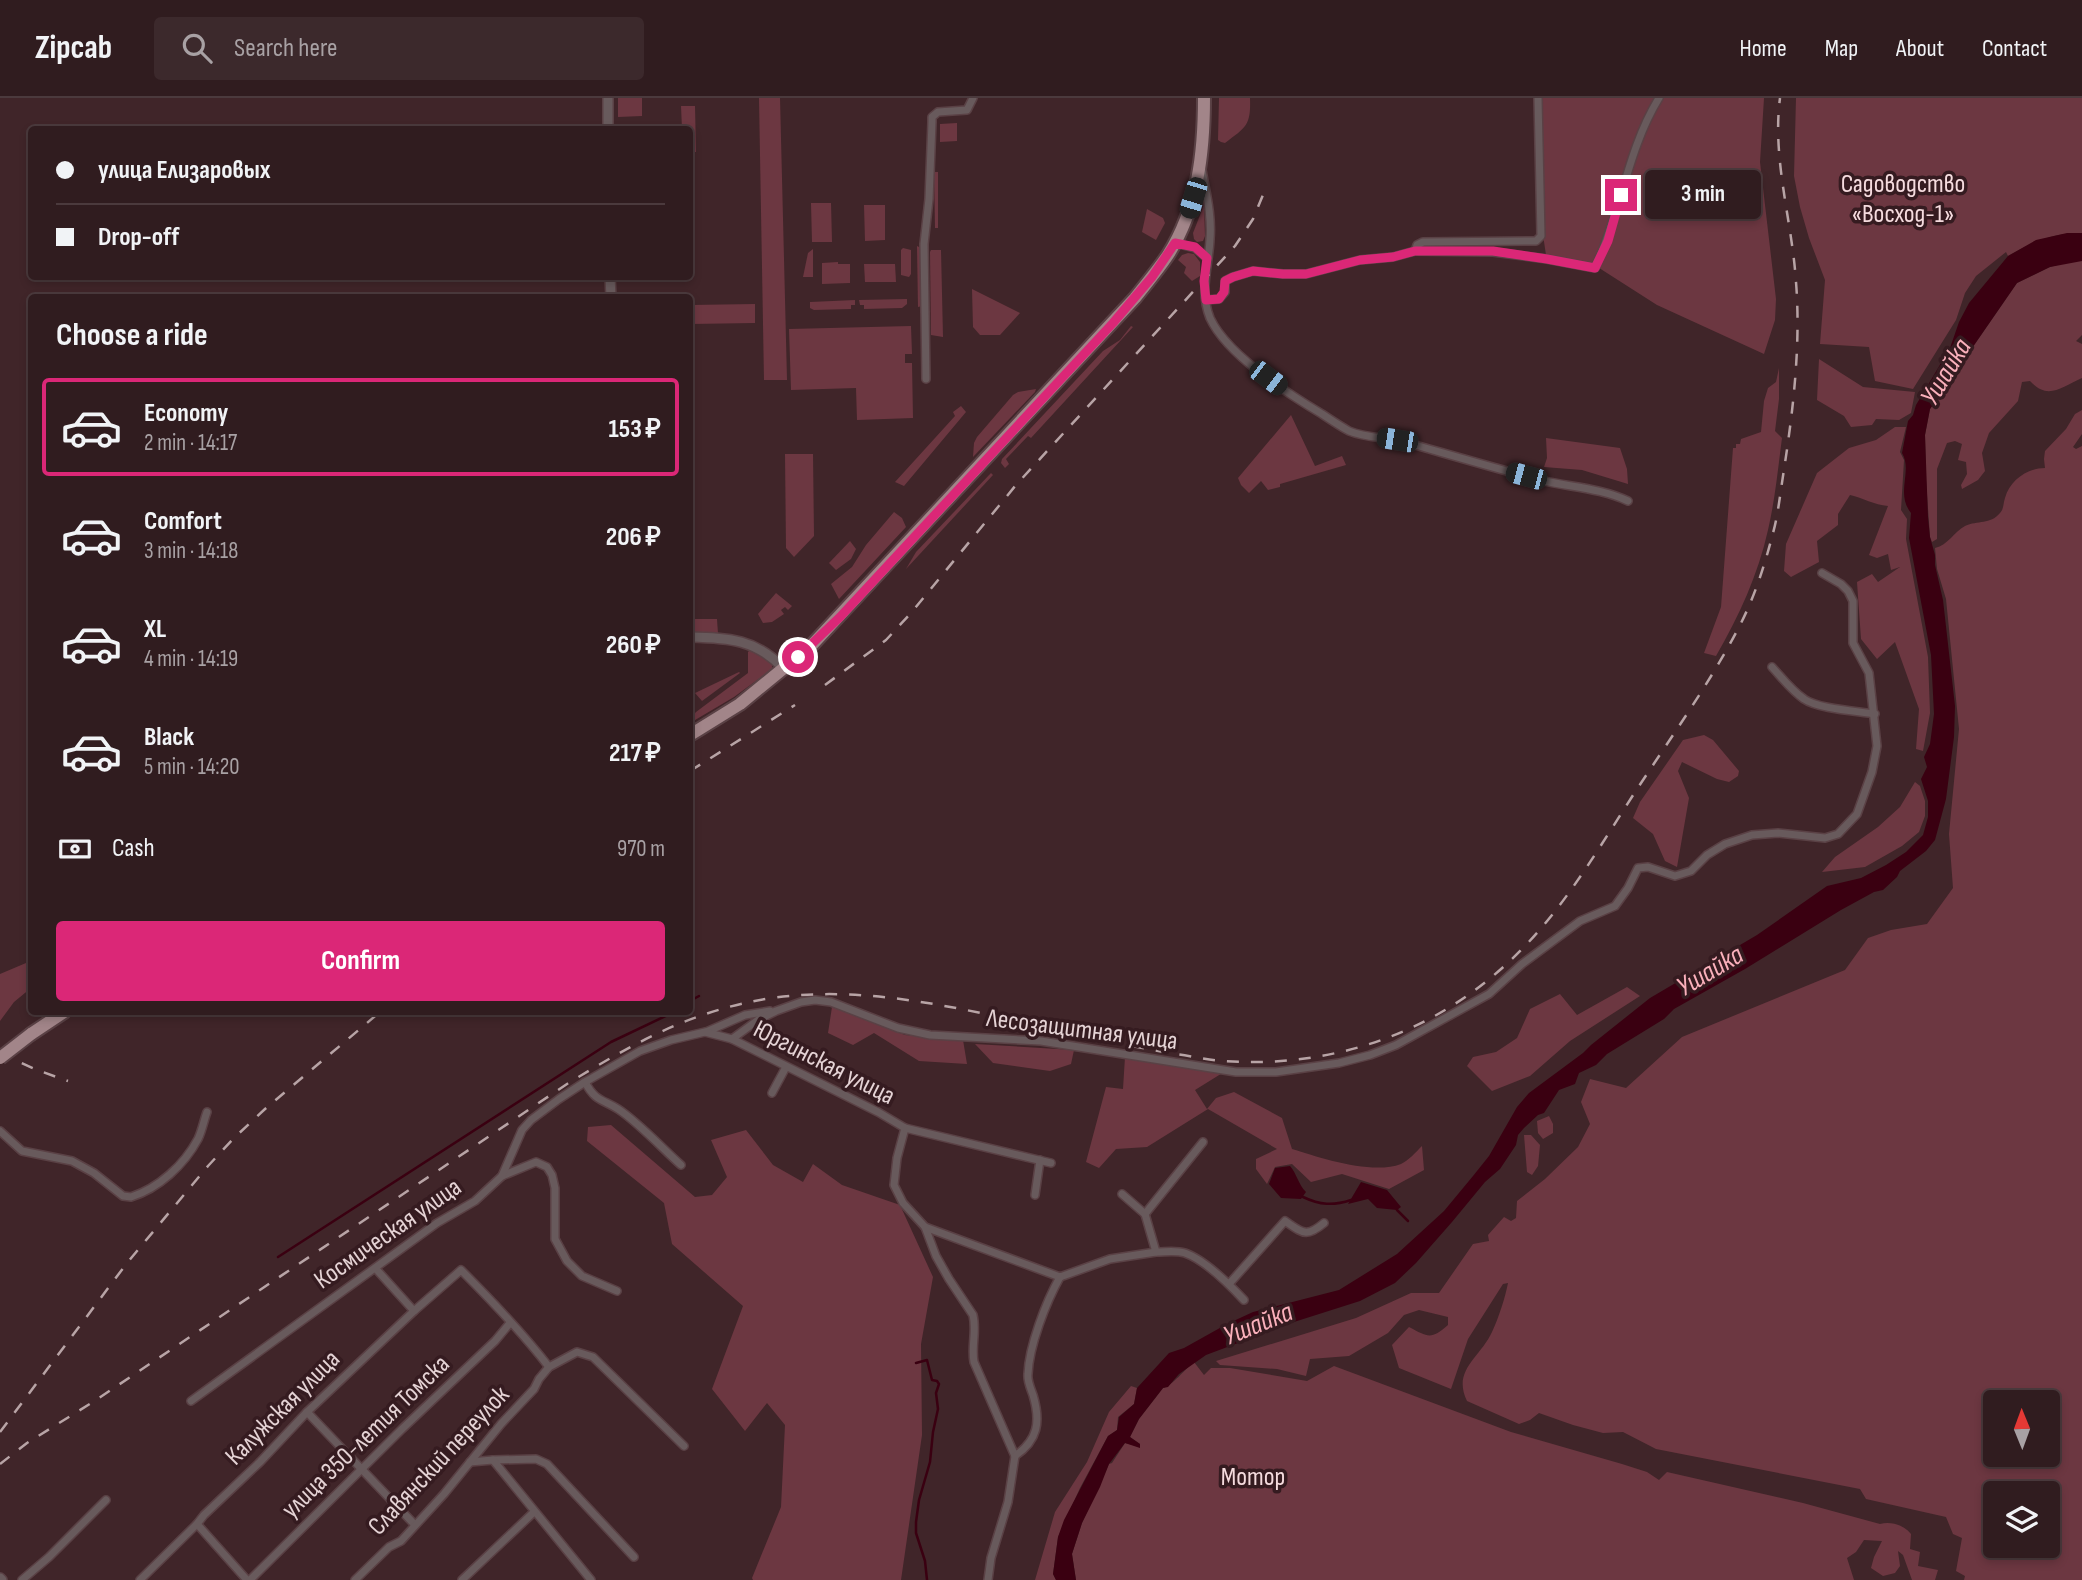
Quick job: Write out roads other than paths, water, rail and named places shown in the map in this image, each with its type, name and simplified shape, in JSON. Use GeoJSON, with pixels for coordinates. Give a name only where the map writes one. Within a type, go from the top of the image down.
{"type":"FeatureCollection","features":[{"type":"Feature","properties":{"kind":"main road"},"geometry":{"type":"LineString","coordinates":[[693,733],[740,704],[785,669],[840,617],[1113,323],[1152,277],[1175,243],[1187,217],[1200,164],[1204,98]]}},
{"type":"Feature","properties":{"kind":"main road"},"geometry":{"type":"LineString","coordinates":[[0,1058],[60,1015]]}},
{"type":"Feature","properties":{"kind":"street"},"geometry":{"type":"LineString","coordinates":[[608,98],[608,126]]}},
{"type":"Feature","properties":{"kind":"street"},"geometry":{"type":"LineString","coordinates":[[926,379],[925,243],[932,117],[940,111],[967,110],[973,98]]}},
{"type":"Feature","properties":{"kind":"street"},"geometry":{"type":"LineString","coordinates":[[1415,251],[1417,245],[1423,242],[1539,239],[1538,98]]}},
{"type":"Feature","properties":{"kind":"street"},"geometry":{"type":"LineString","coordinates":[[1206,300],[1219,299],[1224,292],[1225,281],[1245,272],[1306,274],[1360,260],[1393,257],[1415,251],[1493,251],[1595,268],[1608,241],[1646,118],[1659,98]]}},
{"type":"Feature","properties":{"kind":"street"},"geometry":{"type":"LineString","coordinates":[[1200,164],[1210,211],[1210,239],[1204,281],[1206,300],[1210,318],[1234,350],[1294,397],[1348,430],[1364,436],[1397,440],[1628,501]]}},
{"type":"Feature","properties":{"kind":"street"},"geometry":{"type":"LineString","coordinates":[[1175,243],[1195,247],[1207,258]]}},
{"type":"Feature","properties":{"kind":"street"},"geometry":{"type":"LineString","coordinates":[[1772,667],[1805,701],[1825,707],[1875,714],[1869,673],[1853,643],[1853,601],[1841,584],[1822,573]]}},
{"type":"Feature","properties":{"kind":"street"},"geometry":{"type":"LineString","coordinates":[[693,637],[727,638],[755,646],[785,669]]}},
{"type":"Feature","properties":{"kind":"street","name":"Лесозащитная улица"},"geometry":{"type":"LineString","coordinates":[[732,1039],[776,1011],[816,1000],[831,1002],[898,1028],[930,1035],[1041,1041],[1236,1072],[1276,1072],[1360,1058],[1396,1045],[1489,994],[1522,964],[1580,921],[1615,906],[1638,868],[1648,867],[1675,876],[1691,871],[1707,855],[1726,844],[1752,835],[1777,833],[1825,838],[1838,834],[1857,814],[1872,772],[1877,746],[1875,714]]}},
{"type":"Feature","properties":{"kind":"street"},"geometry":{"type":"LineString","coordinates":[[705,1032],[744,1015],[776,1011]]}},
{"type":"Feature","properties":{"kind":"street","name":"Юргинская улица"},"geometry":{"type":"LineString","coordinates":[[585,1082],[640,1051],[705,1032],[732,1039],[845,1094],[905,1128],[1051,1163]]}},
{"type":"Feature","properties":{"kind":"street"},"geometry":{"type":"LineString","coordinates":[[772,1093],[786,1067]]}},
{"type":"Feature","properties":{"kind":"street"},"geometry":{"type":"LineString","coordinates":[[585,1082],[603,1103],[618,1109],[681,1165]]}},
{"type":"Feature","properties":{"kind":"street","name":"Космическая улица"},"geometry":{"type":"LineString","coordinates":[[191,1401],[437,1223],[475,1201],[502,1176],[522,1130],[531,1120],[585,1082]]}},
{"type":"Feature","properties":{"kind":"street"},"geometry":{"type":"LineString","coordinates":[[0,1130],[22,1151],[72,1161],[94,1173],[123,1196],[131,1198],[173,1172],[198,1139],[206,1112]]}},
{"type":"Feature","properties":{"kind":"street"},"geometry":{"type":"LineString","coordinates":[[905,1128],[897,1158],[894,1185],[903,1203],[925,1227],[949,1279],[973,1315],[974,1362],[1015,1456],[1008,1502],[991,1558],[988,1580]]}},
{"type":"Feature","properties":{"kind":"street"},"geometry":{"type":"LineString","coordinates":[[1146,1214],[1203,1142]]}},
{"type":"Feature","properties":{"kind":"street"},"geometry":{"type":"LineString","coordinates":[[1035,1195],[1040,1160]]}},
{"type":"Feature","properties":{"kind":"street"},"geometry":{"type":"LineString","coordinates":[[502,1176],[536,1162],[547,1167],[555,1188],[555,1239],[567,1261],[582,1276],[617,1291]]}},
{"type":"Feature","properties":{"kind":"street"},"geometry":{"type":"LineString","coordinates":[[1122,1194],[1146,1214],[1156,1252]]}},
{"type":"Feature","properties":{"kind":"street"},"geometry":{"type":"LineString","coordinates":[[1229,1284],[1285,1221],[1303,1233],[1313,1232],[1324,1223]]}},
{"type":"Feature","properties":{"kind":"street"},"geometry":{"type":"LineString","coordinates":[[925,1227],[1060,1277],[1110,1259],[1175,1251],[1195,1257],[1229,1284],[1244,1300]]}},
{"type":"Feature","properties":{"kind":"street"},"geometry":{"type":"LineString","coordinates":[[376,1269],[414,1311]]}},
{"type":"Feature","properties":{"kind":"street","name":"Калужская улица"},"geometry":{"type":"LineString","coordinates":[[140,1580],[307,1412],[461,1270],[510,1322]]}},
{"type":"Feature","properties":{"kind":"street"},"geometry":{"type":"LineString","coordinates":[[1015,1456],[1028,1446],[1037,1426],[1038,1412],[1027,1377],[1049,1296],[1060,1277]]}},
{"type":"Feature","properties":{"kind":"street"},"geometry":{"type":"LineString","coordinates":[[510,1322],[549,1367],[577,1352],[593,1357],[684,1446]]}},
{"type":"Feature","properties":{"kind":"street","name":"улица 350-летия Томска"},"geometry":{"type":"LineString","coordinates":[[248,1580],[495,1342],[510,1322]]}},
{"type":"Feature","properties":{"kind":"street","name":"Славянский переулок"},"geometry":{"type":"LineString","coordinates":[[355,1580],[389,1547],[401,1541],[534,1389],[549,1367]]}},
{"type":"Feature","properties":{"kind":"street"},"geometry":{"type":"LineString","coordinates":[[307,1412],[415,1525]]}},
{"type":"Feature","properties":{"kind":"street"},"geometry":{"type":"LineString","coordinates":[[470,1462],[536,1459],[547,1464],[634,1558]]}},
{"type":"Feature","properties":{"kind":"street"},"geometry":{"type":"LineString","coordinates":[[493,1460],[591,1580]]}},
{"type":"Feature","properties":{"kind":"street"},"geometry":{"type":"LineString","coordinates":[[22,1580],[50,1557],[106,1500]]}},
{"type":"Feature","properties":{"kind":"street"},"geometry":{"type":"LineString","coordinates":[[463,1580],[534,1512]]}},
{"type":"Feature","properties":{"kind":"street"},"geometry":{"type":"LineString","coordinates":[[197,1524],[248,1580]]}},
{"type":"Feature","properties":{"kind":"water","name":"Ушайка"},"geometry":{"type":"Polygon","coordinates":[[[2067,233],[2082,233],[2082,261],[2050,267],[2017,283],[1930,409],[1925,435],[1928,517],[1943,600],[1955,706],[1946,799],[1935,840],[1883,890],[1841,910],[1674,1009],[1664,1019],[1607,1054],[1596,1065],[1579,1073],[1575,1084],[1559,1090],[1544,1113],[1524,1128],[1500,1169],[1485,1182],[1416,1263],[1395,1283],[1360,1301],[1206,1355],[1179,1374],[1168,1387],[1163,1388],[1139,1419],[1130,1437],[1140,1444],[1140,1448],[1125,1443],[1109,1464],[1082,1523],[1072,1554],[1076,1580],[1056,1580],[1053,1574],[1058,1537],[1064,1520],[1108,1436],[1117,1430],[1119,1417],[1134,1404],[1137,1388],[1169,1353],[1253,1312],[1339,1290],[1397,1254],[1444,1211],[1473,1176],[1489,1156],[1517,1107],[1529,1093],[1650,998],[1757,935],[1827,886],[1861,878],[1886,865],[1906,852],[1923,835],[1928,817],[1928,801],[1921,779],[1927,767],[1924,757],[1930,744],[1934,714],[1931,655],[1909,538],[1911,513],[1904,498],[1906,467],[1902,453],[1908,421],[1950,348],[1969,303],[2008,256],[2036,240],[2067,233]]]}},
{"type":"Feature","properties":{"kind":"water"},"geometry":{"type":"Polygon","coordinates":[[[1290,1166],[1306,1192],[1301,1199],[1281,1198],[1269,1184],[1275,1168],[1290,1166]]]}},
{"type":"Feature","properties":{"kind":"water"},"geometry":{"type":"Polygon","coordinates":[[[1361,1182],[1387,1190],[1401,1207],[1397,1210],[1377,1208],[1368,1199],[1348,1204],[1361,1182]]]}},
{"type":"Feature","properties":{"kind":"waterway"},"geometry":{"type":"LineString","coordinates":[[693,999],[699,996]]}},
{"type":"Feature","properties":{"kind":"waterway"},"geometry":{"type":"LineString","coordinates":[[278,1257],[611,1042],[668,1015]]}},
{"type":"Feature","properties":{"kind":"waterway"},"geometry":{"type":"LineString","coordinates":[[1303,1197],[1327,1204],[1351,1200]]}},
{"type":"Feature","properties":{"kind":"waterway"},"geometry":{"type":"LineString","coordinates":[[1397,1210],[1408,1221]]}},
{"type":"Feature","properties":{"kind":"waterway"},"geometry":{"type":"LineString","coordinates":[[916,1363],[927,1360],[932,1380],[939,1384],[930,1462],[916,1522],[927,1580]]}},
{"type":"Feature","properties":{"kind":"railway"},"geometry":{"type":"LineString","coordinates":[[0,1464],[27,1443],[93,1402],[567,1084],[640,1042],[716,1011],[772,998],[835,994],[867,996],[930,1003],[1175,1054],[1217,1060],[1265,1062],[1307,1058],[1386,1038],[1423,1022],[1492,977],[1537,933],[1587,867],[1713,674],[1745,614],[1763,568],[1779,505],[1797,355],[1794,259],[1780,167],[1780,98]]}},
{"type":"Feature","properties":{"kind":"railway"},"geometry":{"type":"LineString","coordinates":[[825,685],[886,640],[911,613],[1016,485],[1235,246],[1253,219],[1265,190]]}},
{"type":"Feature","properties":{"kind":"railway"},"geometry":{"type":"LineString","coordinates":[[693,769],[795,705]]}},
{"type":"Feature","properties":{"kind":"railway"},"geometry":{"type":"LineString","coordinates":[[0,1432],[127,1263],[208,1166],[265,1109],[376,1015]]}},
{"type":"Feature","properties":{"kind":"railway"},"geometry":{"type":"LineString","coordinates":[[0,1053],[68,1081]]}},
{"type":"Feature","properties":{"kind":"park label","name":"Садоводство «Восход-1»"},"geometry":{"type":"Point","coordinates":[1903,199]}},
{"type":"Feature","properties":{"kind":"park label","name":"Мотор"},"geometry":{"type":"Point","coordinates":[1253,1477]}}]}
